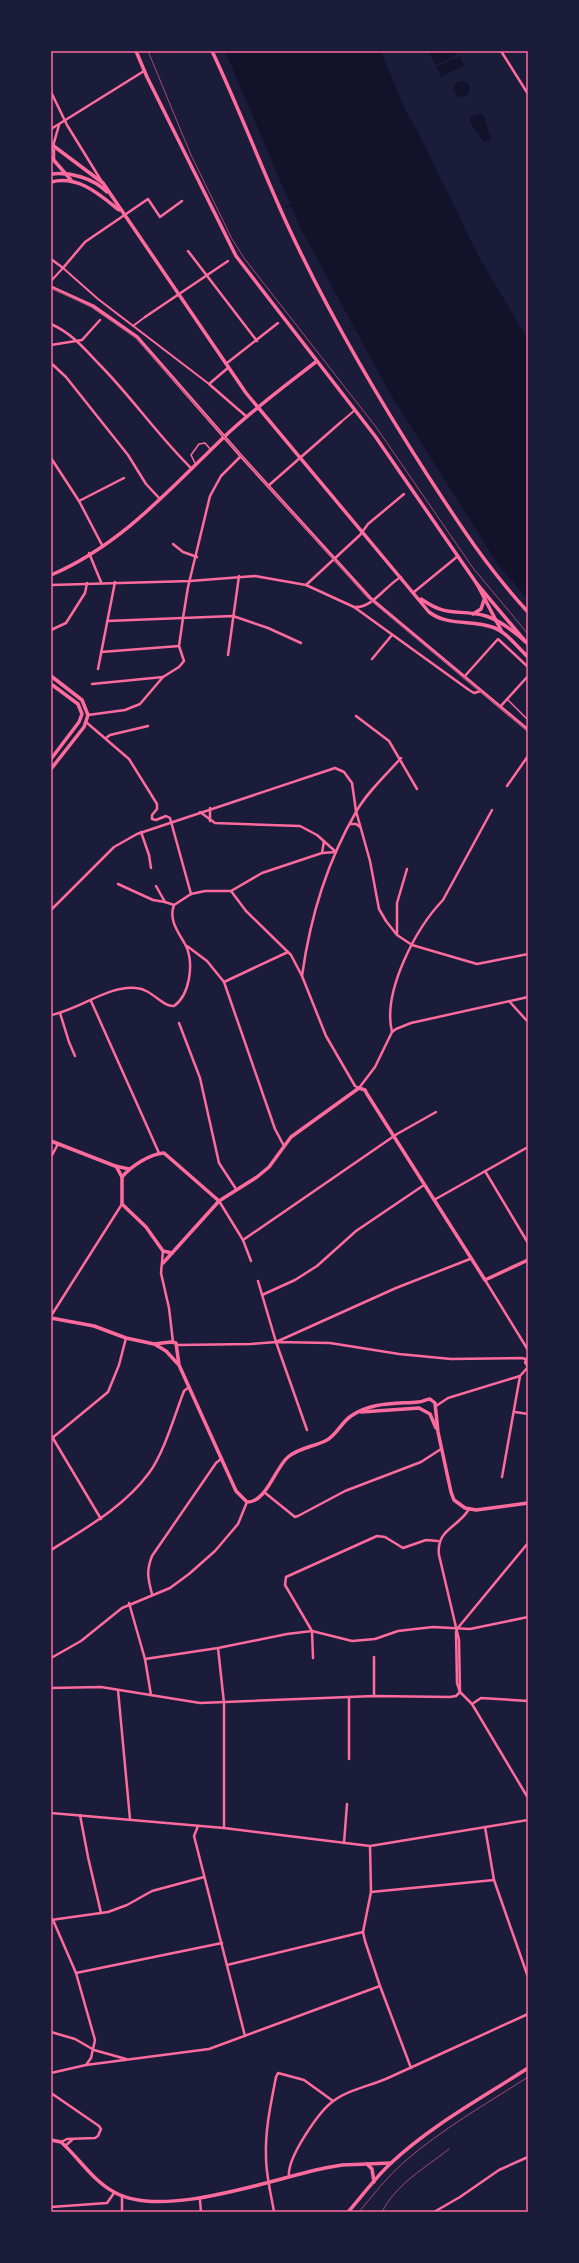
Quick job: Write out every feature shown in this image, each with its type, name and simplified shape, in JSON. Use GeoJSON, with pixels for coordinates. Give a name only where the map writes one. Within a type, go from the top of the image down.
{"type":"FeatureCollection","features":[{"type":"Feature","properties":{"kind":"street"},"geometry":{"type":"LineString","coordinates":[[136,51],[144,71],[236,256],[355,410],[416,494],[477,584],[528,644]]}},
{"type":"Feature","properties":{"kind":"street"},"geometry":{"type":"LineString","coordinates":[[212,51],[287,224],[344,334],[403,437],[457,520],[497,577],[528,612]]}},
{"type":"Feature","properties":{"kind":"street"},"geometry":{"type":"LineString","coordinates":[[501,51],[528,94]]}},
{"type":"Feature","properties":{"kind":"street"},"geometry":{"type":"LineString","coordinates":[[51,129],[144,71]]}},
{"type":"Feature","properties":{"kind":"street"},"geometry":{"type":"LineString","coordinates":[[51,92],[80,146],[113,199],[258,407],[414,592],[429,612],[439,618],[489,626],[503,633]]}},
{"type":"Feature","properties":{"kind":"street"},"geometry":{"type":"LineString","coordinates":[[51,153],[52,144],[59,124]]}},
{"type":"Feature","properties":{"kind":"street"},"geometry":{"type":"LineString","coordinates":[[52,144],[92,172],[104,183]]}},
{"type":"Feature","properties":{"kind":"street"},"geometry":{"type":"LineString","coordinates":[[52,144],[54,161]]}},
{"type":"Feature","properties":{"kind":"street"},"geometry":{"type":"LineString","coordinates":[[51,157],[64,173],[75,182],[96,192],[123,214]]}},
{"type":"Feature","properties":{"kind":"street"},"geometry":{"type":"LineString","coordinates":[[51,174],[64,173],[94,182],[113,199]]}},
{"type":"Feature","properties":{"kind":"street"},"geometry":{"type":"LineString","coordinates":[[51,182],[62,180],[75,182]]}},
{"type":"Feature","properties":{"kind":"street"},"geometry":{"type":"LineString","coordinates":[[51,282],[85,242],[123,214],[148,199],[160,217],[182,201]]}},
{"type":"Feature","properties":{"kind":"street"},"geometry":{"type":"LineString","coordinates":[[188,251],[208,275],[256,341]]}},
{"type":"Feature","properties":{"kind":"street"},"geometry":{"type":"LineString","coordinates":[[51,258],[133,326],[210,384],[247,417]]}},
{"type":"Feature","properties":{"kind":"street"},"geometry":{"type":"LineString","coordinates":[[133,326],[228,261]]}},
{"type":"Feature","properties":{"kind":"street"},"geometry":{"type":"LineString","coordinates":[[51,287],[93,306],[137,337],[224,437],[372,600],[528,730]]}},
{"type":"Feature","properties":{"kind":"street"},"geometry":{"type":"LineString","coordinates":[[51,345],[79,342],[84,339],[100,320]]}},
{"type":"Feature","properties":{"kind":"street"},"geometry":{"type":"LineString","coordinates":[[227,363],[278,323]]}},
{"type":"Feature","properties":{"kind":"street"},"geometry":{"type":"LineString","coordinates":[[51,324],[63,329],[79,342],[108,373],[172,449],[192,469]]}},
{"type":"Feature","properties":{"kind":"street"},"geometry":{"type":"LineString","coordinates":[[51,575],[131,526],[161,500],[224,437],[258,407],[317,361]]}},
{"type":"Feature","properties":{"kind":"street"},"geometry":{"type":"LineString","coordinates":[[51,363],[66,377],[128,455],[141,476],[161,500]]}},
{"type":"Feature","properties":{"kind":"street"},"geometry":{"type":"LineString","coordinates":[[210,384],[230,367]]}},
{"type":"Feature","properties":{"kind":"street"},"geometry":{"type":"LineString","coordinates":[[268,486],[355,410]]}},
{"type":"Feature","properties":{"kind":"street"},"geometry":{"type":"LineString","coordinates":[[51,759],[81,718],[88,715],[125,710],[140,704],[163,677],[179,667],[184,661],[179,646],[183,618],[210,496],[221,476],[241,456]]}},
{"type":"Feature","properties":{"kind":"street"},"geometry":{"type":"LineString","coordinates":[[51,458],[79,501],[102,545]]}},
{"type":"Feature","properties":{"kind":"street"},"geometry":{"type":"LineString","coordinates":[[79,501],[124,478]]}},
{"type":"Feature","properties":{"kind":"street"},"geometry":{"type":"LineString","coordinates":[[306,585],[363,531],[368,524],[404,494]]}},
{"type":"Feature","properties":{"kind":"street"},"geometry":{"type":"LineString","coordinates":[[173,544],[183,552],[197,556]]}},
{"type":"Feature","properties":{"kind":"street"},"geometry":{"type":"LineString","coordinates":[[89,553],[101,582]]}},
{"type":"Feature","properties":{"kind":"street"},"geometry":{"type":"LineString","coordinates":[[414,592],[458,556]]}},
{"type":"Feature","properties":{"kind":"street"},"geometry":{"type":"LineString","coordinates":[[228,655],[239,576]]}},
{"type":"Feature","properties":{"kind":"street"},"geometry":{"type":"LineString","coordinates":[[52,584],[190,581],[239,576],[255,576],[306,585],[354,607],[469,690],[474,693],[481,691]]}},
{"type":"Feature","properties":{"kind":"street"},"geometry":{"type":"LineString","coordinates":[[354,607],[364,606],[401,577]]}},
{"type":"Feature","properties":{"kind":"street"},"geometry":{"type":"LineString","coordinates":[[98,669],[115,582]]}},
{"type":"Feature","properties":{"kind":"street"},"geometry":{"type":"LineString","coordinates":[[51,630],[66,623],[85,593],[87,583]]}},
{"type":"Feature","properties":{"kind":"street"},"geometry":{"type":"LineString","coordinates":[[477,584],[484,600],[503,633],[528,657]]}},
{"type":"Feature","properties":{"kind":"street"},"geometry":{"type":"LineString","coordinates":[[418,597],[440,611],[472,614],[495,620],[528,644]]}},
{"type":"Feature","properties":{"kind":"street"},"geometry":{"type":"LineString","coordinates":[[472,614],[480,609],[484,600]]}},
{"type":"Feature","properties":{"kind":"street"},"geometry":{"type":"LineString","coordinates":[[107,621],[233,616],[268,628],[301,643]]}},
{"type":"Feature","properties":{"kind":"street"},"geometry":{"type":"LineString","coordinates":[[372,659],[392,635]]}},
{"type":"Feature","properties":{"kind":"street"},"geometry":{"type":"LineString","coordinates":[[464,677],[498,639],[528,667]]}},
{"type":"Feature","properties":{"kind":"street"},"geometry":{"type":"LineString","coordinates":[[101,652],[179,646]]}},
{"type":"Feature","properties":{"kind":"street"},"geometry":{"type":"LineString","coordinates":[[51,676],[82,700],[88,715],[86,722],[51,769]]}},
{"type":"Feature","properties":{"kind":"street"},"geometry":{"type":"LineString","coordinates":[[500,707],[528,676]]}},
{"type":"Feature","properties":{"kind":"street"},"geometry":{"type":"LineString","coordinates":[[92,684],[163,677]]}},
{"type":"Feature","properties":{"kind":"street"},"geometry":{"type":"LineString","coordinates":[[57,688],[61,683]]}},
{"type":"Feature","properties":{"kind":"street"},"geometry":{"type":"LineString","coordinates":[[51,684],[80,707],[81,718],[129,759],[157,804],[157,809],[151,817],[154,820],[168,816],[172,821],[190,894]]}},
{"type":"Feature","properties":{"kind":"street"},"geometry":{"type":"LineString","coordinates":[[356,716],[389,741],[401,758],[417,789]]}},
{"type":"Feature","properties":{"kind":"street"},"geometry":{"type":"LineString","coordinates":[[106,738],[110,734],[148,726]]}},
{"type":"Feature","properties":{"kind":"street"},"geometry":{"type":"LineString","coordinates":[[507,786],[528,756]]}},
{"type":"Feature","properties":{"kind":"street"},"geometry":{"type":"LineString","coordinates":[[302,976],[311,921],[336,852],[356,811],[401,758]]}},
{"type":"Feature","properties":{"kind":"street"},"geometry":{"type":"LineString","coordinates":[[51,910],[114,847],[141,832],[335,768],[344,772],[350,778],[355,793],[356,811],[373,872],[379,909],[397,935],[412,945],[477,964],[528,954]]}},
{"type":"Feature","properties":{"kind":"street"},"geometry":{"type":"LineString","coordinates":[[210,808],[210,821]]}},
{"type":"Feature","properties":{"kind":"street"},"geometry":{"type":"LineString","coordinates":[[163,1263],[218,1201],[269,1167],[291,1137],[359,1088],[375,1067],[392,1032],[390,1023],[390,1009],[403,964],[412,945],[434,910],[443,900],[492,810]]}},
{"type":"Feature","properties":{"kind":"street"},"geometry":{"type":"LineString","coordinates":[[200,812],[210,821],[215,823],[292,825],[308,830],[324,841],[336,852]]}},
{"type":"Feature","properties":{"kind":"street"},"geometry":{"type":"LineString","coordinates":[[350,824],[356,824],[361,828]]}},
{"type":"Feature","properties":{"kind":"street"},"geometry":{"type":"LineString","coordinates":[[141,832],[149,855],[151,868]]}},
{"type":"Feature","properties":{"kind":"street"},"geometry":{"type":"LineString","coordinates":[[322,853],[324,841]]}},
{"type":"Feature","properties":{"kind":"street"},"geometry":{"type":"LineString","coordinates":[[174,905],[190,894],[205,890],[231,891],[262,873],[322,853],[336,852]]}},
{"type":"Feature","properties":{"kind":"street"},"geometry":{"type":"LineString","coordinates":[[397,935],[397,903],[407,869]]}},
{"type":"Feature","properties":{"kind":"street"},"geometry":{"type":"LineString","coordinates":[[118,884],[153,900],[174,905]]}},
{"type":"Feature","properties":{"kind":"street"},"geometry":{"type":"LineString","coordinates":[[156,886],[165,902]]}},
{"type":"Feature","properties":{"kind":"street"},"geometry":{"type":"LineString","coordinates":[[231,891],[246,911],[288,952],[302,976],[326,1036],[355,1086],[365,1090],[368,1094],[528,1350]]}},
{"type":"Feature","properties":{"kind":"street"},"geometry":{"type":"LineString","coordinates":[[51,1015],[60,1013],[114,992],[134,988],[148,991],[169,1006],[174,1006],[182,1000],[188,984],[190,967],[186,945],[176,928],[173,918],[174,905]]}},
{"type":"Feature","properties":{"kind":"street"},"geometry":{"type":"LineString","coordinates":[[186,945],[207,961],[224,982],[275,1129],[284,1146]]}},
{"type":"Feature","properties":{"kind":"street"},"geometry":{"type":"LineString","coordinates":[[224,982],[288,952]]}},
{"type":"Feature","properties":{"kind":"street"},"geometry":{"type":"LineString","coordinates":[[392,1032],[411,1023],[528,997]]}},
{"type":"Feature","properties":{"kind":"street"},"geometry":{"type":"LineString","coordinates":[[509,1000],[528,1022]]}},
{"type":"Feature","properties":{"kind":"street"},"geometry":{"type":"LineString","coordinates":[[91,1001],[159,1153]]}},
{"type":"Feature","properties":{"kind":"street"},"geometry":{"type":"LineString","coordinates":[[60,1013],[75,1056]]}},
{"type":"Feature","properties":{"kind":"street"},"geometry":{"type":"LineString","coordinates":[[179,1023],[200,1078],[219,1163],[236,1189]]}},
{"type":"Feature","properties":{"kind":"street"},"geometry":{"type":"LineString","coordinates":[[243,1240],[393,1136],[436,1112]]}},
{"type":"Feature","properties":{"kind":"street"},"geometry":{"type":"LineString","coordinates":[[51,1141],[116,1166],[129,1169]]}},
{"type":"Feature","properties":{"kind":"street"},"geometry":{"type":"LineString","coordinates":[[51,1158],[58,1143]]}},
{"type":"Feature","properties":{"kind":"street"},"geometry":{"type":"LineString","coordinates":[[434,1201],[528,1147]]}},
{"type":"Feature","properties":{"kind":"street"},"geometry":{"type":"LineString","coordinates":[[122,1177],[129,1169],[159,1153],[164,1153],[218,1201],[243,1240],[251,1261]]}},
{"type":"Feature","properties":{"kind":"street"},"geometry":{"type":"LineString","coordinates":[[116,1166],[122,1177],[122,1204],[51,1317],[94,1326],[126,1338],[154,1344],[173,1342],[178,1345],[251,1344],[276,1342],[330,1344],[398,1354],[451,1359],[527,1359],[525,1364],[528,1367],[520,1376],[447,1399],[434,1401],[430,1399],[423,1402],[377,1405],[360,1412],[345,1421],[329,1439],[302,1448],[289,1456],[278,1468],[264,1492],[257,1499],[247,1502]]}},
{"type":"Feature","properties":{"kind":"street"},"geometry":{"type":"LineString","coordinates":[[485,1172],[528,1243]]}},
{"type":"Feature","properties":{"kind":"street"},"geometry":{"type":"LineString","coordinates":[[262,1294],[295,1280],[317,1266],[356,1231],[424,1185]]}},
{"type":"Feature","properties":{"kind":"street"},"geometry":{"type":"LineString","coordinates":[[122,1204],[146,1226],[163,1251],[161,1273],[169,1308],[173,1342]]}},
{"type":"Feature","properties":{"kind":"street"},"geometry":{"type":"LineString","coordinates":[[163,1251],[172,1253]]}},
{"type":"Feature","properties":{"kind":"street"},"geometry":{"type":"LineString","coordinates":[[276,1342],[388,1292],[470,1259]]}},
{"type":"Feature","properties":{"kind":"street"},"geometry":{"type":"LineString","coordinates":[[485,1280],[528,1260]]}},
{"type":"Feature","properties":{"kind":"street"},"geometry":{"type":"LineString","coordinates":[[258,1281],[276,1342],[307,1430]]}},
{"type":"Feature","properties":{"kind":"street"},"geometry":{"type":"LineString","coordinates":[[101,1519],[52,1437],[108,1392],[119,1365],[126,1338]]}},
{"type":"Feature","properties":{"kind":"street"},"geometry":{"type":"LineString","coordinates":[[168,1343],[167,1352],[179,1365]]}},
{"type":"Feature","properties":{"kind":"street"},"geometry":{"type":"LineString","coordinates":[[154,1344],[167,1352],[173,1354],[177,1352]]}},
{"type":"Feature","properties":{"kind":"street"},"geometry":{"type":"LineString","coordinates":[[178,1345],[177,1352],[179,1365],[236,1491],[247,1502]]}},
{"type":"Feature","properties":{"kind":"street"},"geometry":{"type":"LineString","coordinates":[[502,1477],[510,1427],[515,1412],[520,1376]]}},
{"type":"Feature","properties":{"kind":"street"},"geometry":{"type":"LineString","coordinates":[[51,1550],[101,1519],[124,1500],[150,1473],[156,1462],[184,1391],[189,1387]]}},
{"type":"Feature","properties":{"kind":"street"},"geometry":{"type":"LineString","coordinates":[[360,1412],[412,1408],[432,1412],[447,1399]]}},
{"type":"Feature","properties":{"kind":"street"},"geometry":{"type":"LineString","coordinates":[[434,1401],[436,1407],[438,1432],[452,1496],[459,1505],[476,1510],[528,1503]]}},
{"type":"Feature","properties":{"kind":"street"},"geometry":{"type":"LineString","coordinates":[[423,1402],[422,1406],[431,1417],[438,1432]]}},
{"type":"Feature","properties":{"kind":"street"},"geometry":{"type":"LineString","coordinates":[[515,1412],[528,1414]]}},
{"type":"Feature","properties":{"kind":"street"},"geometry":{"type":"LineString","coordinates":[[264,1492],[295,1517],[345,1492],[421,1462],[442,1449]]}},
{"type":"Feature","properties":{"kind":"street"},"geometry":{"type":"LineString","coordinates":[[152,1594],[147,1576],[148,1566],[152,1556],[216,1463],[222,1458]]}},
{"type":"Feature","properties":{"kind":"street"},"geometry":{"type":"LineString","coordinates":[[51,1658],[80,1641],[129,1603],[170,1588],[215,1551],[238,1524],[247,1502]]}},
{"type":"Feature","properties":{"kind":"street"},"geometry":{"type":"LineString","coordinates":[[469,1509],[463,1518],[438,1541],[439,1555],[459,1640],[460,1692],[472,1704],[528,1798]]}},
{"type":"Feature","properties":{"kind":"street"},"geometry":{"type":"LineString","coordinates":[[313,1658],[312,1632],[285,1585],[286,1578],[289,1575],[377,1536],[386,1537],[403,1548],[426,1540],[438,1541]]}},
{"type":"Feature","properties":{"kind":"street"},"geometry":{"type":"LineString","coordinates":[[456,1630],[528,1543]]}},
{"type":"Feature","properties":{"kind":"street"},"geometry":{"type":"LineString","coordinates":[[129,1603],[145,1659],[151,1695]]}},
{"type":"Feature","properties":{"kind":"street"},"geometry":{"type":"LineString","coordinates":[[145,1659],[218,1648],[288,1634],[312,1632],[352,1641],[375,1639],[398,1631],[433,1627],[456,1630],[528,1617]]}},
{"type":"Feature","properties":{"kind":"street"},"geometry":{"type":"LineString","coordinates":[[218,1648],[224,1703],[224,1828]]}},
{"type":"Feature","properties":{"kind":"street"},"geometry":{"type":"LineString","coordinates":[[374,1656],[374,1696]]}},
{"type":"Feature","properties":{"kind":"street"},"geometry":{"type":"LineString","coordinates":[[51,1688],[101,1687],[200,1704],[374,1696],[456,1696],[460,1692]]}},
{"type":"Feature","properties":{"kind":"street"},"geometry":{"type":"LineString","coordinates":[[118,1690],[130,1819]]}},
{"type":"Feature","properties":{"kind":"street"},"geometry":{"type":"LineString","coordinates":[[349,1697],[349,1759]]}},
{"type":"Feature","properties":{"kind":"street"},"geometry":{"type":"LineString","coordinates":[[472,1704],[481,1698],[528,1701]]}},
{"type":"Feature","properties":{"kind":"street"},"geometry":{"type":"LineString","coordinates":[[344,1843],[347,1804]]}},
{"type":"Feature","properties":{"kind":"street"},"geometry":{"type":"LineString","coordinates":[[51,1813],[224,1828],[370,1846],[528,1820]]}},
{"type":"Feature","properties":{"kind":"street"},"geometry":{"type":"LineString","coordinates":[[80,1815],[88,1857],[102,1913]]}},
{"type":"Feature","properties":{"kind":"street"},"geometry":{"type":"LineString","coordinates":[[198,1826],[194,1836],[222,1943],[244,2036]]}},
{"type":"Feature","properties":{"kind":"street"},"geometry":{"type":"LineString","coordinates":[[485,1827],[494,1880],[528,1977]]}},
{"type":"Feature","properties":{"kind":"street"},"geometry":{"type":"LineString","coordinates":[[370,1846],[371,1892],[364,1932],[380,1986],[411,2068]]}},
{"type":"Feature","properties":{"kind":"street"},"geometry":{"type":"LineString","coordinates":[[86,2065],[94,2050],[95,2040],[76,1973],[52,1920],[102,1913],[127,1905],[152,1891],[204,1876]]}},
{"type":"Feature","properties":{"kind":"street"},"geometry":{"type":"LineString","coordinates":[[371,1892],[494,1880]]}},
{"type":"Feature","properties":{"kind":"street"},"geometry":{"type":"LineString","coordinates":[[227,1965],[364,1932]]}},
{"type":"Feature","properties":{"kind":"street"},"geometry":{"type":"LineString","coordinates":[[76,1973],[222,1943]]}},
{"type":"Feature","properties":{"kind":"street"},"geometry":{"type":"LineString","coordinates":[[51,2073],[86,2065],[209,2049],[380,1986]]}},
{"type":"Feature","properties":{"kind":"street"},"geometry":{"type":"LineString","coordinates":[[289,2176],[288,2167],[292,2159],[319,2115],[333,2101],[411,2068],[528,2014]]}},
{"type":"Feature","properties":{"kind":"street"},"geometry":{"type":"LineString","coordinates":[[51,2032],[75,2039],[94,2050],[128,2060]]}},
{"type":"Feature","properties":{"kind":"street"},"geometry":{"type":"LineString","coordinates":[[348,2212],[391,2163],[441,2126],[528,2068]]}},
{"type":"Feature","properties":{"kind":"street"},"geometry":{"type":"LineString","coordinates":[[274,2212],[266,2158],[267,2123],[278,2073],[304,2080],[333,2101]]}},
{"type":"Feature","properties":{"kind":"street"},"geometry":{"type":"LineString","coordinates":[[51,2094],[101,2129],[101,2132],[95,2138],[67,2139],[61,2142]]}},
{"type":"Feature","properties":{"kind":"street"},"geometry":{"type":"LineString","coordinates":[[65,2146],[74,2139]]}},
{"type":"Feature","properties":{"kind":"street"},"geometry":{"type":"LineString","coordinates":[[51,2140],[61,2142],[97,2179],[114,2193],[146,2201],[200,2200],[289,2176],[342,2165],[391,2163]]}},
{"type":"Feature","properties":{"kind":"street"},"geometry":{"type":"LineString","coordinates":[[434,2212],[460,2197],[499,2170],[528,2157]]}},
{"type":"Feature","properties":{"kind":"street"},"geometry":{"type":"LineString","coordinates":[[367,2164],[372,2169],[374,2182]]}},
{"type":"Feature","properties":{"kind":"street"},"geometry":{"type":"LineString","coordinates":[[51,2207],[107,2203],[114,2193]]}},
{"type":"Feature","properties":{"kind":"street"},"geometry":{"type":"LineString","coordinates":[[122,2196],[122,2212]]}},
{"type":"Feature","properties":{"kind":"street"},"geometry":{"type":"LineString","coordinates":[[200,2200],[201,2212]]}},
{"type":"Feature","properties":{"kind":"lane"},"geometry":{"type":"LineString","coordinates":[[196,465],[191,455],[198,444],[204,444],[211,450]]}},
{"type":"Feature","properties":{"kind":"lane"},"geometry":{"type":"LineString","coordinates":[[507,699],[528,720]]}},
{"type":"Feature","properties":{"kind":"shaded area"},"geometry":{"type":"Polygon","coordinates":[[[225,51],[381,51],[406,112],[417,130],[479,257],[528,340],[528,599],[499,566],[388,390],[300,227],[225,51]]]}},
{"type":"Feature","properties":{"kind":"shaded area"},"geometry":{"type":"Polygon","coordinates":[[[435,51],[457,51],[458,54],[436,65],[430,54],[435,51]]]}},
{"type":"Feature","properties":{"kind":"shaded area"},"geometry":{"type":"Polygon","coordinates":[[[460,56],[464,65],[441,77],[436,67],[460,56]]]}},
{"type":"Feature","properties":{"kind":"shaded area"},"geometry":{"type":"Polygon","coordinates":[[[462,81],[469,86],[470,89],[465,96],[462,97],[455,92],[454,89],[459,82],[462,81]]]}},
{"type":"Feature","properties":{"kind":"shaded area"},"geometry":{"type":"Polygon","coordinates":[[[481,113],[484,117],[491,139],[484,142],[470,122],[470,117],[481,113]]]}},
{"type":"Feature","properties":{"kind":"waterway"},"geometry":{"type":"LineString","coordinates":[[286,207],[292,204]]}},
{"type":"Feature","properties":{"kind":"waterway"},"geometry":{"type":"LineString","coordinates":[[350,330],[356,328]]}},
{"type":"Feature","properties":{"kind":"tram line"},"geometry":{"type":"LineString","coordinates":[[148,51],[191,155],[232,239],[244,258],[376,427],[473,568],[528,634]]}},
{"type":"Feature","properties":{"kind":"tram line"},"geometry":{"type":"LineString","coordinates":[[51,288],[91,307],[136,338],[369,599],[528,731]]}},
{"type":"Feature","properties":{"kind":"tram line"},"geometry":{"type":"LineString","coordinates":[[359,2212],[380,2186],[404,2162],[419,2150],[464,2117],[528,2077]]}},
{"type":"Feature","properties":{"kind":"tram line"},"geometry":{"type":"LineString","coordinates":[[382,2212],[388,2202],[403,2185],[449,2149]]}}]}
